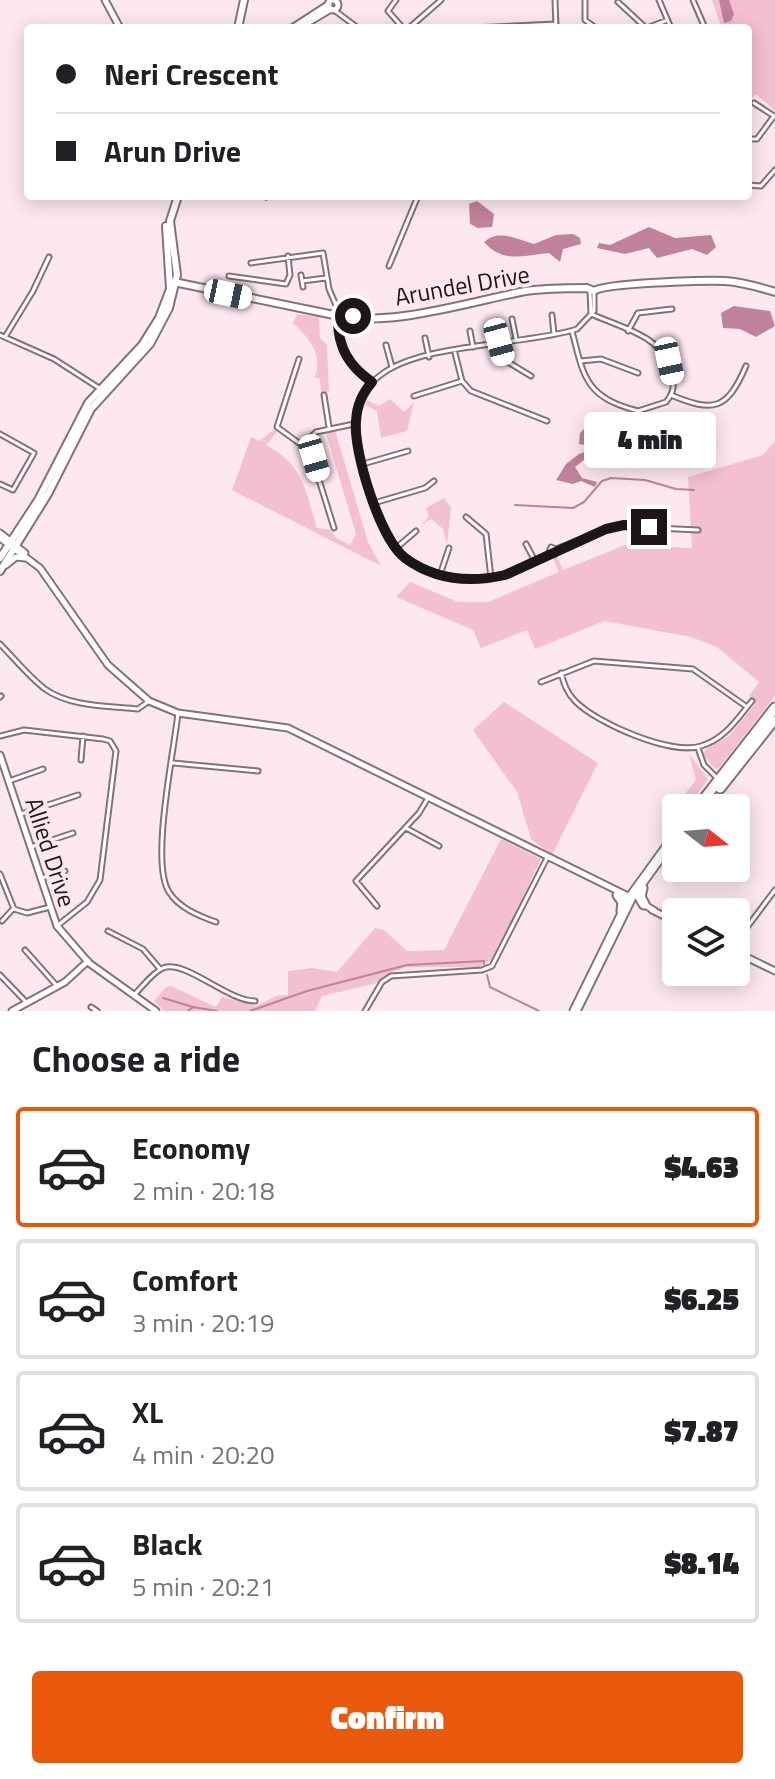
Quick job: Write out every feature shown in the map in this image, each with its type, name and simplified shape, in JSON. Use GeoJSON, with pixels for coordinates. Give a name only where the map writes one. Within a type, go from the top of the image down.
{"type":"FeatureCollection","features":[{"type":"Feature","properties":{"kind":"highway"},"geometry":{"type":"LineString","coordinates":[[711,794],[718,779],[775,708]]}},
{"type":"Feature","properties":{"kind":"highway"},"geometry":{"type":"LineString","coordinates":[[705,794],[775,718]]}},
{"type":"Feature","properties":{"kind":"highway"},"geometry":{"type":"LineString","coordinates":[[578,1011],[635,903],[640,887],[662,855]]}},
{"type":"Feature","properties":{"kind":"highway"},"geometry":{"type":"LineString","coordinates":[[578,1011],[619,918],[623,904],[619,894],[640,887],[662,860]]}},
{"type":"Feature","properties":{"kind":"highway"},"geometry":{"type":"LineString","coordinates":[[619,918],[635,903]]}},
{"type":"Feature","properties":{"kind":"main road"},"geometry":{"type":"LineString","coordinates":[[237,24],[242,0]]}},
{"type":"Feature","properties":{"kind":"main road"},"geometry":{"type":"LineString","coordinates":[[0,571],[102,390],[148,337],[167,300],[173,282],[166,233],[175,200]]}},
{"type":"Feature","properties":{"kind":"main road","name":"Arundel Drive"},"geometry":{"type":"LineString","coordinates":[[173,282],[338,315],[427,313],[526,291],[725,281],[775,292]]}},
{"type":"Feature","properties":{"kind":"main road"},"geometry":{"type":"LineString","coordinates":[[0,558],[13,544]]}},
{"type":"Feature","properties":{"kind":"street"},"geometry":{"type":"LineString","coordinates":[[105,0],[118,24]]}},
{"type":"Feature","properties":{"kind":"street"},"geometry":{"type":"LineString","coordinates":[[396,0],[388,11],[399,24]]}},
{"type":"Feature","properties":{"kind":"street"},"geometry":{"type":"LineString","coordinates":[[414,24],[441,0]]}},
{"type":"Feature","properties":{"kind":"street"},"geometry":{"type":"LineString","coordinates":[[555,0],[556,24]]}},
{"type":"Feature","properties":{"kind":"street"},"geometry":{"type":"LineString","coordinates":[[585,0],[585,20],[590,24]]}},
{"type":"Feature","properties":{"kind":"street"},"geometry":{"type":"LineString","coordinates":[[659,0],[668,24]]}},
{"type":"Feature","properties":{"kind":"street"},"geometry":{"type":"LineString","coordinates":[[693,0],[703,24]]}},
{"type":"Feature","properties":{"kind":"street"},"geometry":{"type":"LineString","coordinates":[[618,2],[642,24]]}},
{"type":"Feature","properties":{"kind":"street"},"geometry":{"type":"LineString","coordinates":[[299,24],[334,4]]}},
{"type":"Feature","properties":{"kind":"street"},"geometry":{"type":"LineString","coordinates":[[305,24],[334,4]]}},
{"type":"Feature","properties":{"kind":"street"},"geometry":{"type":"LineString","coordinates":[[334,4],[354,24]]}},
{"type":"Feature","properties":{"kind":"street"},"geometry":{"type":"LineString","coordinates":[[657,24],[665,21]]}},
{"type":"Feature","properties":{"kind":"street"},"geometry":{"type":"LineString","coordinates":[[752,139],[757,139],[774,116],[754,103]]}},
{"type":"Feature","properties":{"kind":"street"},"geometry":{"type":"LineString","coordinates":[[752,185],[761,186],[775,170]]}},
{"type":"Feature","properties":{"kind":"street"},"geometry":{"type":"LineString","coordinates":[[389,266],[416,200]]}},
{"type":"Feature","properties":{"kind":"street"},"geometry":{"type":"LineString","coordinates":[[251,263],[323,253],[338,315],[341,345],[350,363],[372,382]]}},
{"type":"Feature","properties":{"kind":"street"},"geometry":{"type":"LineString","coordinates":[[229,276],[286,284],[290,279],[288,256]]}},
{"type":"Feature","properties":{"kind":"street"},"geometry":{"type":"LineString","coordinates":[[49,257],[33,291],[2,336],[54,359],[102,390]]}},
{"type":"Feature","properties":{"kind":"street"},"geometry":{"type":"LineString","coordinates":[[301,275],[303,287]]}},
{"type":"Feature","properties":{"kind":"street"},"geometry":{"type":"LineString","coordinates":[[302,281],[328,278]]}},
{"type":"Feature","properties":{"kind":"street"},"geometry":{"type":"LineString","coordinates":[[592,290],[591,314],[585,324],[572,331],[429,357],[392,367],[372,382],[359,402],[356,424],[374,503],[395,549],[413,563],[458,580],[491,578],[550,553],[555,554],[556,549],[615,526],[698,530]]}},
{"type":"Feature","properties":{"kind":"street"},"geometry":{"type":"LineString","coordinates":[[628,331],[638,313],[672,309]]}},
{"type":"Feature","properties":{"kind":"street"},"geometry":{"type":"LineString","coordinates":[[572,331],[585,380],[593,392],[632,409],[658,406],[671,395],[674,385],[666,355],[656,343],[591,314]]}},
{"type":"Feature","properties":{"kind":"street"},"geometry":{"type":"LineString","coordinates":[[552,315],[554,334]]}},
{"type":"Feature","properties":{"kind":"street"},"geometry":{"type":"LineString","coordinates":[[512,319],[516,339]]}},
{"type":"Feature","properties":{"kind":"street"},"geometry":{"type":"LineString","coordinates":[[470,331],[473,347]]}},
{"type":"Feature","properties":{"kind":"street"},"geometry":{"type":"LineString","coordinates":[[425,338],[429,357]]}},
{"type":"Feature","properties":{"kind":"street"},"geometry":{"type":"LineString","coordinates":[[499,342],[503,359],[531,376]]}},
{"type":"Feature","properties":{"kind":"street"},"geometry":{"type":"LineString","coordinates":[[386,345],[392,367]]}},
{"type":"Feature","properties":{"kind":"street"},"geometry":{"type":"LineString","coordinates":[[454,351],[462,381],[483,397],[547,421]]}},
{"type":"Feature","properties":{"kind":"street"},"geometry":{"type":"LineString","coordinates":[[299,359],[277,427],[304,444],[314,458],[334,528]]}},
{"type":"Feature","properties":{"kind":"street"},"geometry":{"type":"LineString","coordinates":[[580,361],[601,359],[638,373]]}},
{"type":"Feature","properties":{"kind":"street"},"geometry":{"type":"LineString","coordinates":[[671,395],[704,407],[715,406],[736,388],[746,366]]}},
{"type":"Feature","properties":{"kind":"street"},"geometry":{"type":"LineString","coordinates":[[414,396],[462,381]]}},
{"type":"Feature","properties":{"kind":"street"},"geometry":{"type":"LineString","coordinates":[[324,395],[329,428]]}},
{"type":"Feature","properties":{"kind":"street"},"geometry":{"type":"LineString","coordinates":[[304,444],[316,432],[356,424]]}},
{"type":"Feature","properties":{"kind":"street"},"geometry":{"type":"LineString","coordinates":[[0,434],[34,453],[12,491],[0,484]]}},
{"type":"Feature","properties":{"kind":"street"},"geometry":{"type":"LineString","coordinates":[[363,464],[408,451]]}},
{"type":"Feature","properties":{"kind":"street"},"geometry":{"type":"LineString","coordinates":[[374,503],[425,488],[434,481]]}},
{"type":"Feature","properties":{"kind":"street"},"geometry":{"type":"LineString","coordinates":[[466,517],[486,534],[491,578]]}},
{"type":"Feature","properties":{"kind":"street"},"geometry":{"type":"LineString","coordinates":[[395,549],[416,531]]}},
{"type":"Feature","properties":{"kind":"street"},"geometry":{"type":"LineString","coordinates":[[0,535],[36,565],[59,592],[108,665],[149,701],[178,713],[288,728],[662,915]]}},
{"type":"Feature","properties":{"kind":"street"},"geometry":{"type":"LineString","coordinates":[[526,544],[535,561]]}},
{"type":"Feature","properties":{"kind":"street"},"geometry":{"type":"LineString","coordinates":[[440,575],[449,548]]}},
{"type":"Feature","properties":{"kind":"street"},"geometry":{"type":"LineString","coordinates":[[0,571],[17,557],[36,565]]}},
{"type":"Feature","properties":{"kind":"street"},"geometry":{"type":"LineString","coordinates":[[0,644],[44,689],[56,695],[81,703],[138,709],[149,701]]}},
{"type":"Feature","properties":{"kind":"street"},"geometry":{"type":"LineString","coordinates":[[541,682],[594,661],[693,669],[747,707]]}},
{"type":"Feature","properties":{"kind":"street"},"geometry":{"type":"LineString","coordinates":[[561,673],[570,695],[583,709],[661,747],[698,748],[726,733],[752,701]]}},
{"type":"Feature","properties":{"kind":"street"},"geometry":{"type":"LineString","coordinates":[[178,713],[160,856],[162,879],[178,902],[216,922]]}},
{"type":"Feature","properties":{"kind":"street"},"geometry":{"type":"LineString","coordinates":[[0,736],[24,730],[83,736],[110,741],[116,751],[103,869],[87,902],[57,926]]}},
{"type":"Feature","properties":{"kind":"street"},"geometry":{"type":"LineString","coordinates":[[81,760],[83,736]]}},
{"type":"Feature","properties":{"kind":"street"},"geometry":{"type":"LineString","coordinates":[[698,748],[718,779]]}},
{"type":"Feature","properties":{"kind":"street","name":"Allied Drive"},"geometry":{"type":"LineString","coordinates":[[0,755],[57,926],[88,961],[156,1011]]}},
{"type":"Feature","properties":{"kind":"street"},"geometry":{"type":"LineString","coordinates":[[173,763],[258,771]]}},
{"type":"Feature","properties":{"kind":"street"},"geometry":{"type":"LineString","coordinates":[[8,781],[43,769]]}},
{"type":"Feature","properties":{"kind":"street"},"geometry":{"type":"LineString","coordinates":[[19,815],[78,795]]}},
{"type":"Feature","properties":{"kind":"street"},"geometry":{"type":"LineString","coordinates":[[377,906],[356,881],[406,828],[427,799]]}},
{"type":"Feature","properties":{"kind":"street"},"geometry":{"type":"LineString","coordinates":[[406,828],[439,846]]}},
{"type":"Feature","properties":{"kind":"street"},"geometry":{"type":"LineString","coordinates":[[30,847],[73,833]]}},
{"type":"Feature","properties":{"kind":"street"},"geometry":{"type":"LineString","coordinates":[[365,1011],[382,982],[391,976],[482,970],[492,966],[545,857]]}},
{"type":"Feature","properties":{"kind":"street"},"geometry":{"type":"LineString","coordinates":[[40,879],[65,871]]}},
{"type":"Feature","properties":{"kind":"street"},"geometry":{"type":"LineString","coordinates":[[0,874],[14,909]]}},
{"type":"Feature","properties":{"kind":"street"},"geometry":{"type":"LineString","coordinates":[[750,923],[775,890]]}},
{"type":"Feature","properties":{"kind":"street"},"geometry":{"type":"LineString","coordinates":[[14,909],[27,913],[50,907]]}},
{"type":"Feature","properties":{"kind":"street"},"geometry":{"type":"LineString","coordinates":[[2,921],[14,909]]}},
{"type":"Feature","properties":{"kind":"street"},"geometry":{"type":"LineString","coordinates":[[108,931],[143,949],[160,969]]}},
{"type":"Feature","properties":{"kind":"street"},"geometry":{"type":"LineString","coordinates":[[25,950],[57,986]]}},
{"type":"Feature","properties":{"kind":"street"},"geometry":{"type":"LineString","coordinates":[[750,959],[775,971]]}},
{"type":"Feature","properties":{"kind":"street"},"geometry":{"type":"LineString","coordinates":[[12,1011],[57,986],[88,961]]}},
{"type":"Feature","properties":{"kind":"street"},"geometry":{"type":"LineString","coordinates":[[135,994],[160,969],[181,969],[240,1001],[255,1001]]}},
{"type":"Feature","properties":{"kind":"street"},"geometry":{"type":"LineString","coordinates":[[0,975],[27,1003]]}},
{"type":"Feature","properties":{"kind":"street"},"geometry":{"type":"LineString","coordinates":[[91,1007],[97,1011]]}},
{"type":"Feature","properties":{"kind":"shaded area"},"geometry":{"type":"Polygon","coordinates":[[[712,0],[775,0],[775,111],[756,94],[752,98],[752,24],[721,24],[712,0]]]}},
{"type":"Feature","properties":{"kind":"shaded area"},"geometry":{"type":"Polygon","coordinates":[[[719,0],[729,0],[734,14],[731,21],[724,23],[719,0]]]}},
{"type":"Feature","properties":{"kind":"shaded area"},"geometry":{"type":"Polygon","coordinates":[[[477,201],[494,214],[492,227],[478,228],[470,224],[469,204],[477,201]]]}},
{"type":"Feature","properties":{"kind":"shaded area"},"geometry":{"type":"Polygon","coordinates":[[[649,227],[675,238],[711,235],[716,247],[707,255],[692,249],[657,258],[649,248],[625,254],[597,248],[599,243],[610,245],[649,227]]]}},
{"type":"Feature","properties":{"kind":"shaded area"},"geometry":{"type":"Polygon","coordinates":[[[573,234],[580,238],[581,244],[563,249],[560,262],[549,253],[506,256],[484,242],[502,235],[534,244],[556,235],[573,234]]]}},
{"type":"Feature","properties":{"kind":"shaded area"},"geometry":{"type":"Polygon","coordinates":[[[734,306],[770,311],[775,326],[756,337],[740,329],[723,328],[721,313],[734,306]]]}},
{"type":"Feature","properties":{"kind":"shaded area"},"geometry":{"type":"Polygon","coordinates":[[[297,314],[319,317],[320,338],[327,345],[329,392],[321,392],[320,379],[315,377],[316,354],[310,341],[293,323],[297,314]]]}},
{"type":"Feature","properties":{"kind":"shaded area"},"geometry":{"type":"Polygon","coordinates":[[[390,399],[404,412],[414,402],[407,431],[381,438],[377,411],[365,405],[367,400],[379,406],[390,399]]]}},
{"type":"Feature","properties":{"kind":"shaded area"},"geometry":{"type":"Polygon","coordinates":[[[590,423],[611,431],[611,438],[598,436],[586,445],[579,444],[580,433],[590,423]]]}},
{"type":"Feature","properties":{"kind":"shaded area"},"geometry":{"type":"Polygon","coordinates":[[[275,429],[277,432],[266,445],[296,470],[306,490],[317,528],[330,530],[336,538],[350,545],[356,534],[326,433],[335,430],[368,542],[381,566],[232,490],[251,437],[259,441],[275,429]]]}},
{"type":"Feature","properties":{"kind":"shaded area"},"geometry":{"type":"Polygon","coordinates":[[[775,441],[775,696],[719,768],[715,769],[703,754],[729,736],[756,703],[749,696],[759,682],[717,647],[691,637],[604,621],[535,649],[527,630],[481,648],[473,630],[396,597],[410,582],[458,602],[488,602],[559,572],[553,558],[557,557],[563,570],[625,545],[692,548],[688,477],[763,455],[775,441]]]}},
{"type":"Feature","properties":{"kind":"shaded area"},"geometry":{"type":"Polygon","coordinates":[[[619,448],[632,450],[634,456],[617,454],[594,465],[585,459],[575,467],[582,478],[597,482],[595,487],[581,481],[573,484],[556,480],[566,464],[579,454],[590,450],[600,454],[619,448]]]}},
{"type":"Feature","properties":{"kind":"shaded area"},"geometry":{"type":"Polygon","coordinates":[[[444,498],[451,507],[447,545],[443,529],[431,519],[420,526],[429,517],[426,508],[444,498]]]}},
{"type":"Feature","properties":{"kind":"shaded area"},"geometry":{"type":"Polygon","coordinates":[[[504,702],[598,763],[552,855],[531,839],[517,792],[473,730],[504,702]]]}},
{"type":"Feature","properties":{"kind":"shaded area"},"geometry":{"type":"Polygon","coordinates":[[[689,754],[708,779],[697,794],[685,794],[696,780],[689,754]]]}},
{"type":"Feature","properties":{"kind":"shaded area"},"geometry":{"type":"Polygon","coordinates":[[[501,839],[541,859],[494,958],[479,967],[407,967],[385,975],[377,983],[322,996],[315,1011],[164,1011],[154,1001],[166,987],[171,986],[216,1007],[222,997],[256,1006],[276,996],[288,995],[288,971],[312,968],[337,972],[375,928],[384,930],[407,951],[444,950],[501,839]]]}},
{"type":"Feature","properties":{"kind":"waterway"},"geometry":{"type":"LineString","coordinates":[[515,505],[573,508],[584,502],[602,481],[611,478],[645,480],[676,489],[694,490]]}},
{"type":"Feature","properties":{"kind":"waterway"},"geometry":{"type":"LineString","coordinates":[[250,1011],[307,991],[407,965],[484,961],[484,964]]}},
{"type":"Feature","properties":{"kind":"waterway"},"geometry":{"type":"LineString","coordinates":[[487,975],[490,987],[539,1011]]}},
{"type":"Feature","properties":{"kind":"waterway"},"geometry":{"type":"LineString","coordinates":[[163,998],[193,1007]]}},
{"type":"Feature","properties":{"kind":"waterway"},"geometry":{"type":"LineString","coordinates":[[188,1011],[193,1007],[217,1011]]}},
{"type":"Feature","properties":{"kind":"route"},"geometry":{"type":"LineString","coordinates":[[353,316],[343,315],[338,320],[338,335],[350,363],[372,382],[359,402],[356,435],[379,519],[402,556],[450,578],[486,579],[505,575],[550,553],[555,554],[556,549],[615,526],[649,527]]}}]}
